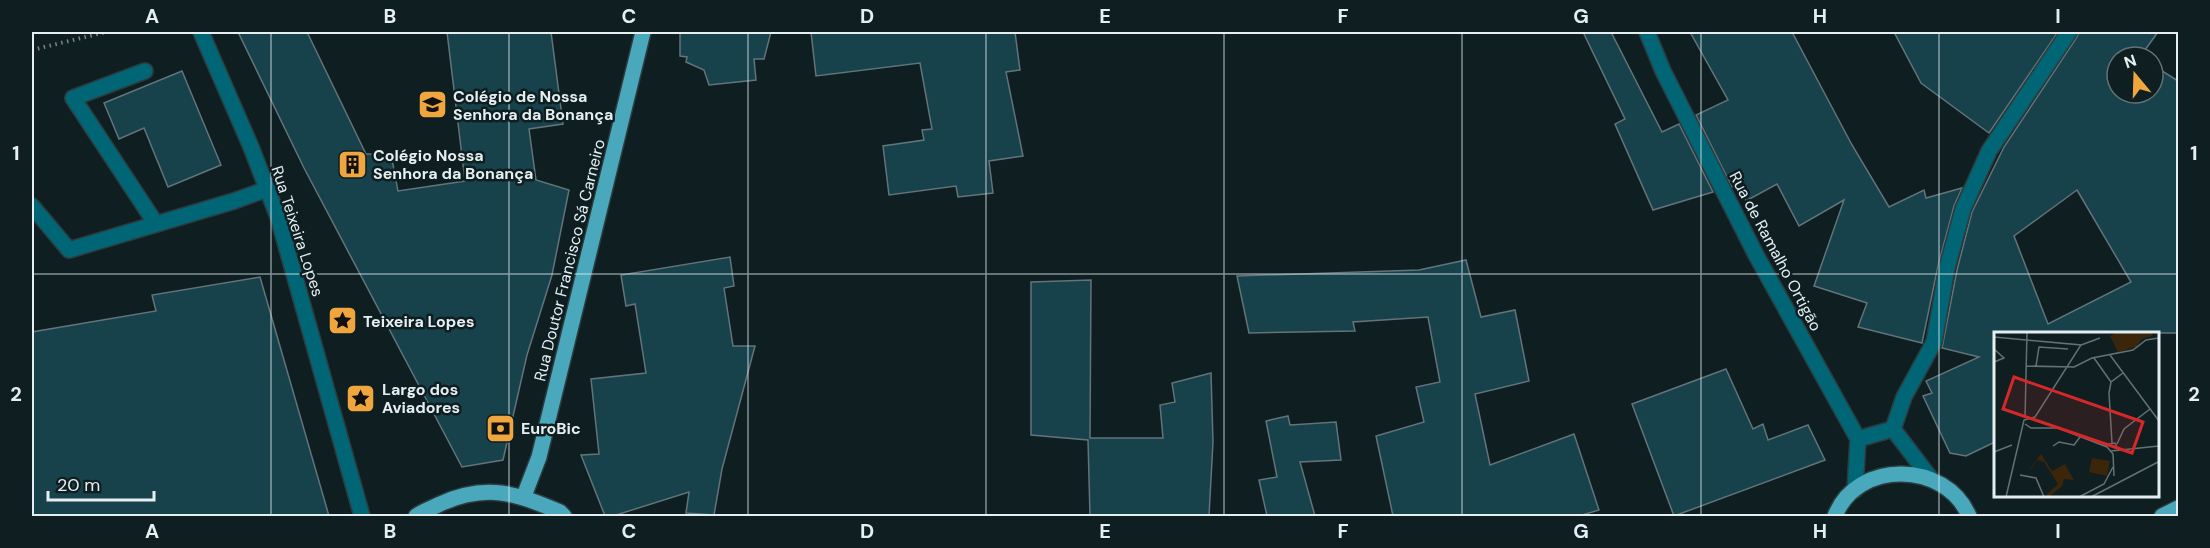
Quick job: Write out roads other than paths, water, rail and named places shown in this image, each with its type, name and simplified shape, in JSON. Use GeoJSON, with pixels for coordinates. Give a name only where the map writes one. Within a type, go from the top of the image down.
{"type":"FeatureCollection","features":[{"type":"Feature","properties":{"kind":"main road","name":"Rua Doutor Francisco Sá Carneiro"},"geometry":{"type":"LineString","coordinates":[[524,496],[539,457],[643,32]]}},
{"type":"Feature","properties":{"kind":"main road"},"geometry":{"type":"LineString","coordinates":[[1834,514],[1855,490],[1877,477],[1895,473],[1913,473],[1931,479],[1950,491],[1966,508],[1969,516]]}},
{"type":"Feature","properties":{"kind":"main road"},"geometry":{"type":"LineString","coordinates":[[416,516],[459,496],[487,492],[524,496],[564,516]]}},
{"type":"Feature","properties":{"kind":"main road"},"geometry":{"type":"LineString","coordinates":[[2162,516],[2178,508]]}},
{"type":"Feature","properties":{"kind":"street","name":"Rua Teixeira Lopes"},"geometry":{"type":"LineString","coordinates":[[201,32],[267,189],[296,277],[363,516]]}},
{"type":"Feature","properties":{"kind":"street","name":"Rua de Ramalho Ortigão"},"geometry":{"type":"LineString","coordinates":[[1647,32],[1663,70],[1756,255],[1858,439]]}},
{"type":"Feature","properties":{"kind":"street"},"geometry":{"type":"LineString","coordinates":[[1893,429],[1904,397],[1934,342],[1947,268],[1963,209],[1989,151],[2070,32]]}},
{"type":"Feature","properties":{"kind":"street"},"geometry":{"type":"LineString","coordinates":[[145,71],[73,98],[156,224]]}},
{"type":"Feature","properties":{"kind":"street"},"geometry":{"type":"LineString","coordinates":[[32,206],[69,250],[267,189]]}},
{"type":"Feature","properties":{"kind":"street"},"geometry":{"type":"LineString","coordinates":[[1855,490],[1858,439],[1893,429]]}},
{"type":"Feature","properties":{"kind":"street"},"geometry":{"type":"LineString","coordinates":[[1893,429],[1931,479]]}},
{"type":"Feature","properties":{"kind":"place","name":"Colégio de Nossa Senhora da Bonança"},"geometry":{"type":"Point","coordinates":[432,105]}},
{"type":"Feature","properties":{"kind":"place","name":"Colégio Nossa Senhora da Bonança"},"geometry":{"type":"Point","coordinates":[352,164]}},
{"type":"Feature","properties":{"kind":"place","name":"Teixeira Lopes"},"geometry":{"type":"Point","coordinates":[342,321]}},
{"type":"Feature","properties":{"kind":"place","name":"Largo dos Aviadores"},"geometry":{"type":"Point","coordinates":[361,398]}},
{"type":"Feature","properties":{"kind":"place","name":"EuroBic"},"geometry":{"type":"Point","coordinates":[500,428]}}]}
